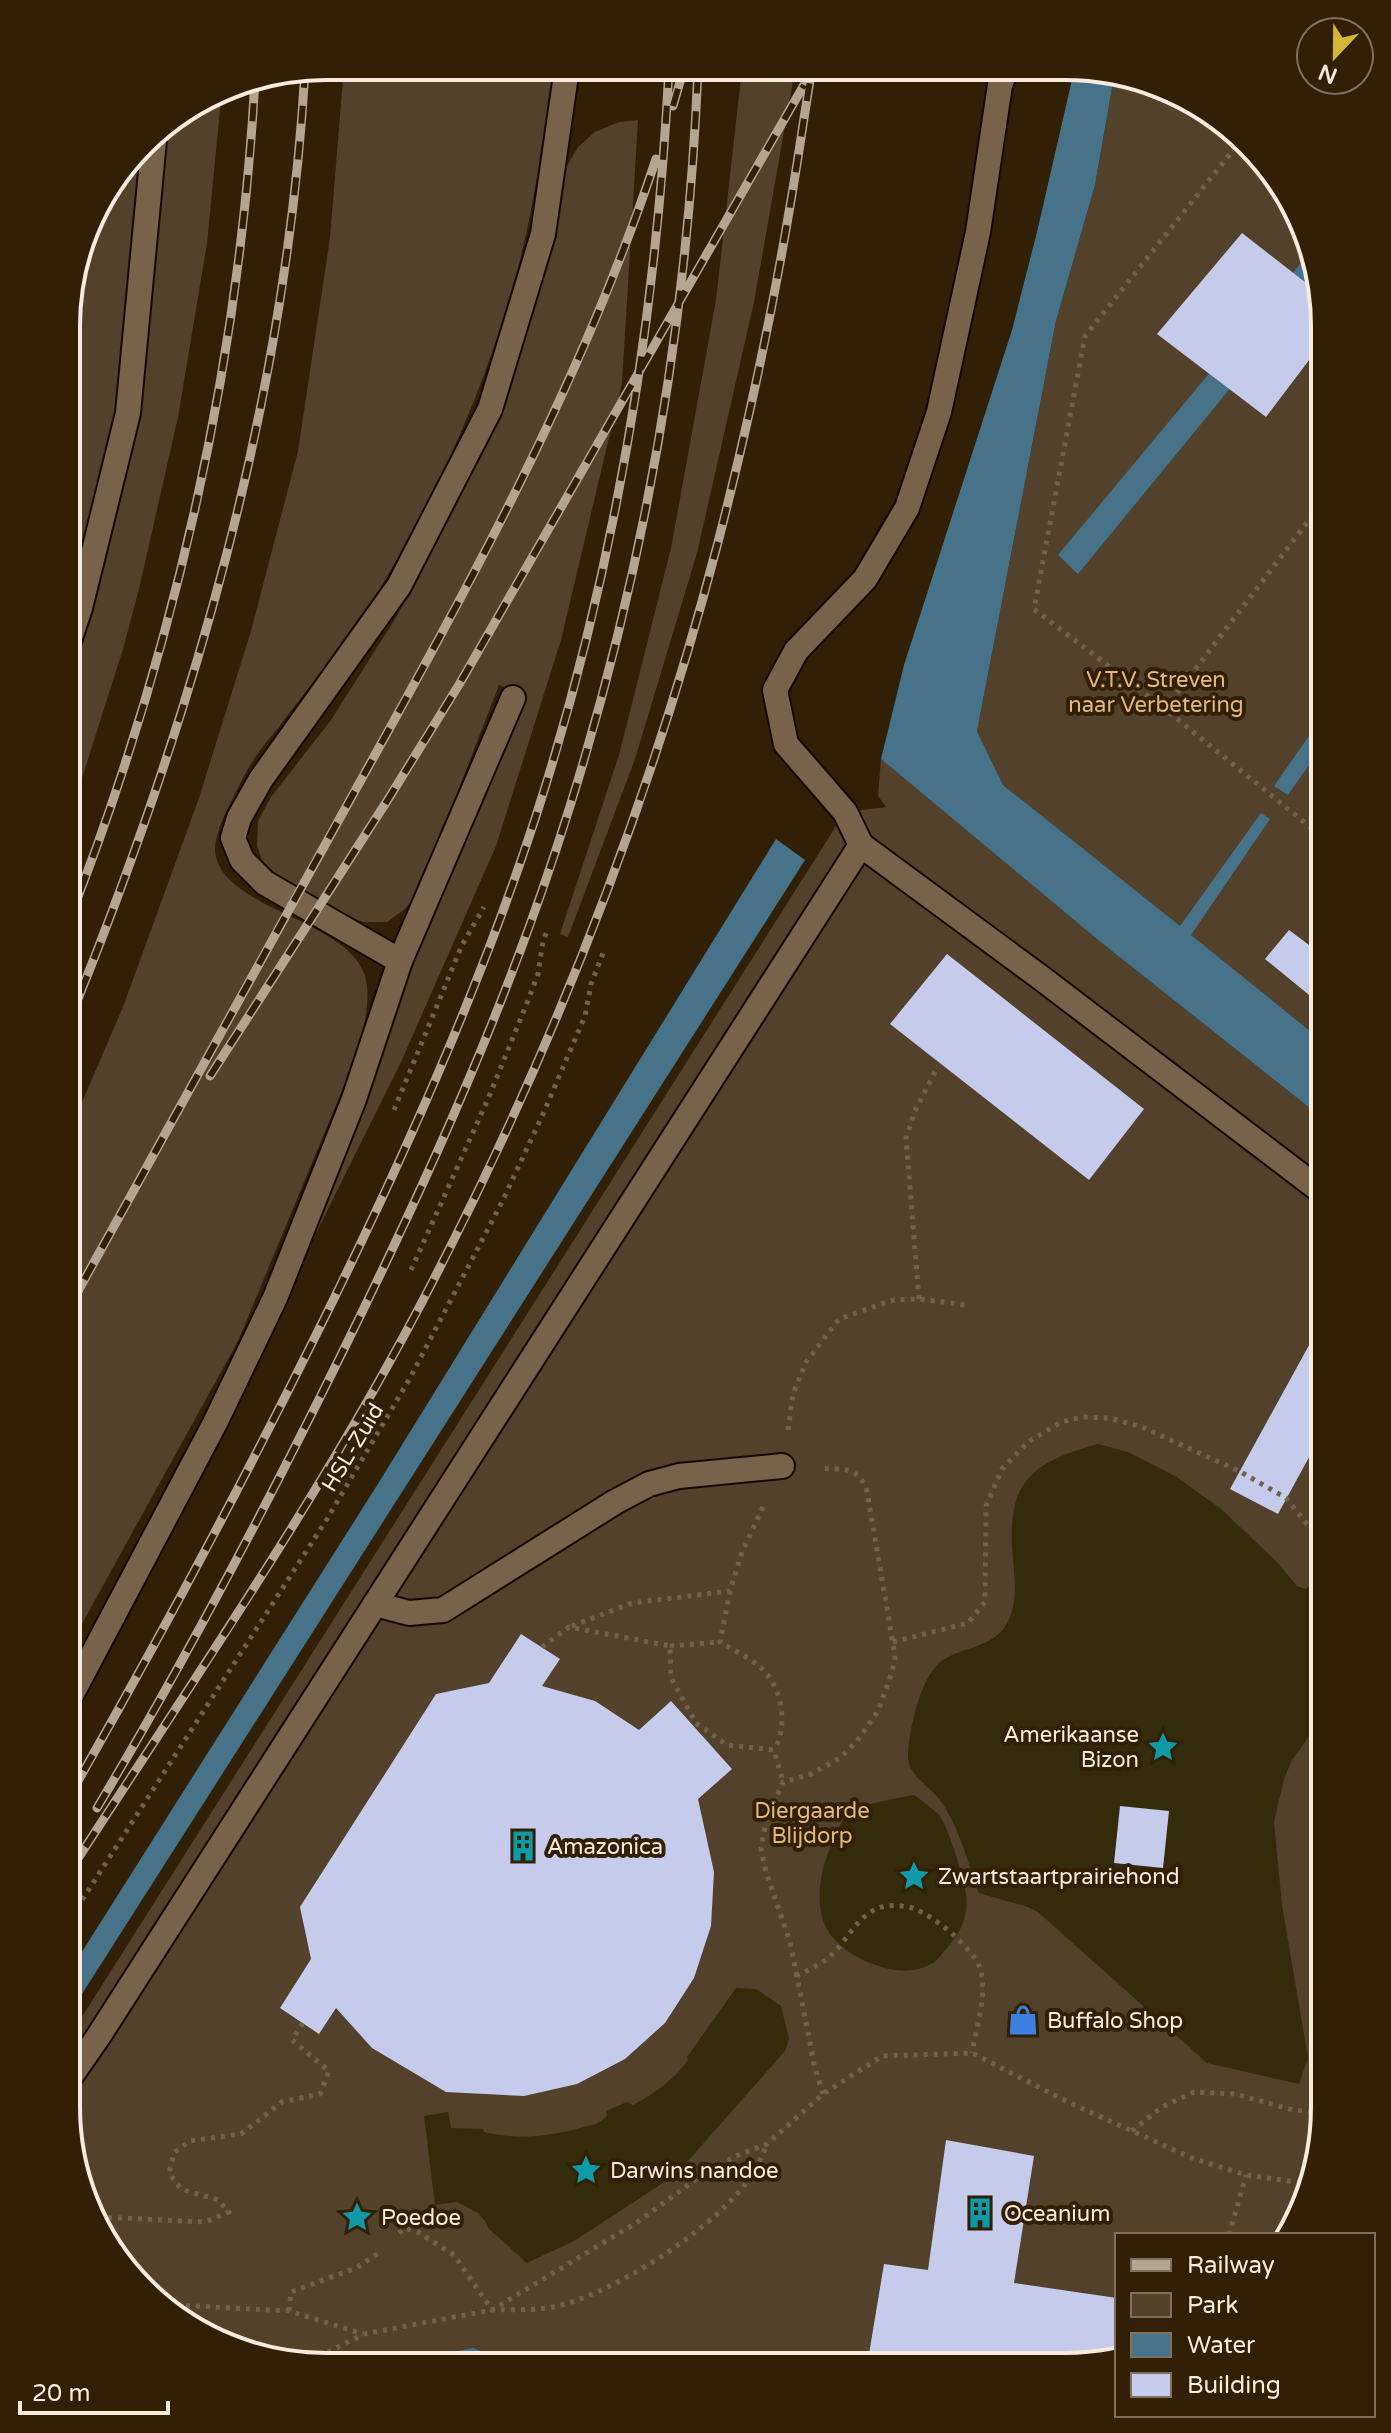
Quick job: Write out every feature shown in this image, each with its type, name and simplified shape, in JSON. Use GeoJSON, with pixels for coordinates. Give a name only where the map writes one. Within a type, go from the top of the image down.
{"type":"FeatureCollection","features":[{"type":"Feature","properties":{"kind":"lane"},"geometry":{"type":"LineString","coordinates":[[1002,80],[978,232],[939,412],[907,508],[865,579],[796,651],[775,690],[786,744],[845,812],[861,845],[1311,1183]]}},
{"type":"Feature","properties":{"kind":"lane"},"geometry":{"type":"LineString","coordinates":[[400,961],[265,883],[242,860],[233,838],[239,818],[261,779],[399,586],[490,409],[543,234],[565,81]]}},
{"type":"Feature","properties":{"kind":"lane"},"geometry":{"type":"LineString","coordinates":[[80,608],[128,413],[153,152]]}},
{"type":"Feature","properties":{"kind":"lane"},"geometry":{"type":"LineString","coordinates":[[80,1679],[215,1423],[275,1298],[354,1099],[400,961],[513,698]]}},
{"type":"Feature","properties":{"kind":"lane"},"geometry":{"type":"LineString","coordinates":[[80,2061],[861,845]]}},
{"type":"Feature","properties":{"kind":"lane"},"geometry":{"type":"LineString","coordinates":[[375,1604],[409,1613],[443,1610],[649,1484],[679,1476],[782,1466]]}},
{"type":"Feature","properties":{"kind":"path"},"geometry":{"type":"LineString","coordinates":[[1234,148],[1085,336],[1034,609],[1165,709],[1311,827]]}},
{"type":"Feature","properties":{"kind":"path"},"geometry":{"type":"LineString","coordinates":[[1165,709],[1311,518]]}},
{"type":"Feature","properties":{"kind":"path"},"geometry":{"type":"LineString","coordinates":[[411,1270],[522,1017],[538,974],[547,931]]}},
{"type":"Feature","properties":{"kind":"path","name":"HSL-Zuid"},"geometry":{"type":"LineString","coordinates":[[80,1903],[302,1559],[410,1378],[502,1202],[543,1114],[585,1016],[591,984],[603,953]]}},
{"type":"Feature","properties":{"kind":"path"},"geometry":{"type":"LineString","coordinates":[[919,1299],[906,1138],[915,1111],[938,1066]]}},
{"type":"Feature","properties":{"kind":"path"},"geometry":{"type":"LineString","coordinates":[[787,1438],[793,1394],[806,1362],[839,1319],[893,1300],[919,1299],[965,1305]]}},
{"type":"Feature","properties":{"kind":"path"},"geometry":{"type":"LineString","coordinates":[[893,1642],[968,1623],[985,1602],[986,1506],[1002,1469],[1028,1442],[1061,1422],[1083,1417],[1109,1418],[1142,1427],[1201,1453],[1286,1498],[1310,1528]]}},
{"type":"Feature","properties":{"kind":"path"},"geometry":{"type":"LineString","coordinates":[[720,1642],[742,1552],[782,1466],[853,1470],[863,1479],[867,1491],[895,1658],[878,1711],[857,1741],[840,1758],[811,1774],[783,1782]]}},
{"type":"Feature","properties":{"kind":"path"},"geometry":{"type":"LineString","coordinates":[[542,1647],[569,1627],[632,1603],[730,1591]]}},
{"type":"Feature","properties":{"kind":"path"},"geometry":{"type":"LineString","coordinates":[[569,1627],[670,1646],[720,1642],[761,1668],[781,1700],[781,1737],[774,1750],[783,1782],[766,1821],[761,1849],[790,1942],[814,2064],[823,2094]]}},
{"type":"Feature","properties":{"kind":"path"},"geometry":{"type":"LineString","coordinates":[[670,1646],[671,1678],[696,1723],[727,1745],[774,1750]]}},
{"type":"Feature","properties":{"kind":"path"},"geometry":{"type":"LineString","coordinates":[[797,1976],[829,1957],[861,1920],[874,1910],[886,1905],[912,1908],[956,1937],[980,1966],[983,1990],[972,2053]]}},
{"type":"Feature","properties":{"kind":"path"},"geometry":{"type":"LineString","coordinates":[[106,2217],[205,2222],[229,2212],[218,2200],[181,2189],[169,2173],[174,2153],[189,2141],[241,2134],[282,2102],[320,2094],[329,2071],[292,2040],[303,2023]]}},
{"type":"Feature","properties":{"kind":"path"},"geometry":{"type":"LineString","coordinates":[[492,2310],[636,2223],[706,2172],[767,2144],[823,2094],[882,2056],[972,2053],[1070,2103],[1192,2158],[1246,2175],[1298,2183]]}},
{"type":"Feature","properties":{"kind":"path"},"geometry":{"type":"LineString","coordinates":[[1132,2131],[1162,2107],[1194,2092],[1235,2094],[1310,2112]]}},
{"type":"Feature","properties":{"kind":"path"},"geometry":{"type":"LineString","coordinates":[[328,2353],[364,2334],[492,2310],[551,2308],[585,2298],[618,2283],[697,2231],[731,2200],[753,2174],[767,2144]]}},
{"type":"Feature","properties":{"kind":"path"},"geometry":{"type":"LineString","coordinates":[[1230,2233],[1246,2175]]}},
{"type":"Feature","properties":{"kind":"path"},"geometry":{"type":"LineString","coordinates":[[399,2233],[405,2228],[418,2232],[454,2255],[492,2310]]}},
{"type":"Feature","properties":{"kind":"path"},"geometry":{"type":"LineString","coordinates":[[289,2311],[291,2292],[356,2268],[379,2253]]}},
{"type":"Feature","properties":{"kind":"path"},"geometry":{"type":"LineString","coordinates":[[181,2305],[289,2311],[364,2334]]}},
{"type":"Feature","properties":{"kind":"green space"},"geometry":{"type":"Polygon","coordinates":[[[741,80],[793,80],[754,302],[697,553],[635,759],[568,937],[560,934],[619,755],[671,548],[716,300],[741,80]]]}},
{"type":"Feature","properties":{"kind":"green space"},"geometry":{"type":"Polygon","coordinates":[[[343,81],[553,81],[519,265],[484,374],[451,455],[412,533],[369,606],[252,762],[216,838],[215,850],[221,870],[237,886],[332,939],[352,954],[364,973],[367,990],[361,1045],[238,1341],[80,1627],[80,1107],[123,1007],[199,798],[251,631],[298,451],[330,238],[343,81]]]}},
{"type":"Feature","properties":{"kind":"green space","name":"V.T.V. Streven naar Verbetering"},"geometry":{"type":"Polygon","coordinates":[[[1113,85],[1174,105],[1202,121],[1227,141],[1270,189],[1286,217],[1306,278],[1311,326],[1311,1031],[1003,785],[977,731],[1056,321],[1095,185],[1113,85]]]}},
{"type":"Feature","properties":{"kind":"green space"},"geometry":{"type":"Polygon","coordinates":[[[221,104],[207,243],[178,417],[123,649],[80,784],[80,326],[88,262],[113,203],[141,164],[189,121],[221,104]]]}},
{"type":"Feature","properties":{"kind":"green space"},"geometry":{"type":"Polygon","coordinates":[[[638,120],[622,383],[561,640],[496,846],[401,1062],[273,1320],[520,693],[499,685],[420,889],[405,909],[387,922],[363,922],[324,906],[265,869],[257,846],[258,821],[271,797],[331,720],[397,616],[507,400],[543,269],[561,176],[578,147],[595,132],[619,122],[638,120]]]}},
{"type":"Feature","properties":{"kind":"green space","name":"Diergaarde Blijdorp"},"geometry":{"type":"Polygon","coordinates":[[[881,759],[1098,940],[1311,1109],[1310,2123],[1303,2171],[1292,2201],[1276,2233],[1115,2233],[1115,2348],[1097,2351],[326,2353],[262,2345],[217,2328],[189,2312],[141,2269],[121,2244],[105,2216],[85,2155],[80,2107],[80,2020],[845,812],[886,807],[878,796],[881,759]]]}},
{"type":"Feature","properties":{"kind":"sand"},"geometry":{"type":"Polygon","coordinates":[[[1098,1444],[1128,1452],[1175,1476],[1220,1508],[1276,1561],[1297,1586],[1306,1589],[1310,1586],[1310,1735],[1292,1760],[1284,1779],[1274,1822],[1282,1905],[1308,2058],[1299,2084],[1207,2063],[1038,1912],[979,1893],[948,1813],[938,1797],[911,1769],[908,1755],[911,1731],[928,1677],[943,1660],[993,1638],[1010,1617],[1015,1593],[1013,1512],[1018,1495],[1038,1469],[1074,1451],[1098,1444]]]}},
{"type":"Feature","properties":{"kind":"sand"},"geometry":{"type":"Polygon","coordinates":[[[914,1795],[935,1811],[951,1840],[965,1887],[965,1918],[951,1943],[933,1963],[920,1969],[888,1969],[856,1956],[831,1935],[824,1923],[820,1887],[833,1841],[849,1813],[871,1804],[914,1795]]]}},
{"type":"Feature","properties":{"kind":"sand"},"geometry":{"type":"Polygon","coordinates":[[[736,1988],[756,1989],[781,2006],[789,2039],[785,2051],[680,2170],[666,2181],[574,2241],[527,2263],[489,2229],[478,2213],[457,2202],[435,2205],[424,2116],[448,2112],[451,2128],[483,2129],[484,2132],[520,2137],[555,2134],[595,2124],[607,2115],[606,2111],[627,2102],[633,2105],[677,2074],[736,1988]]]}},
{"type":"Feature","properties":{"kind":"water"},"geometry":{"type":"Polygon","coordinates":[[[1072,80],[1113,85],[1095,185],[1056,321],[977,731],[1003,785],[1180,926],[1261,813],[1270,819],[1191,935],[1311,1031],[1311,1109],[1098,940],[881,759],[904,665],[1012,330],[1072,80]]]}},
{"type":"Feature","properties":{"kind":"water"},"geometry":{"type":"Polygon","coordinates":[[[1302,262],[1309,292],[1078,574],[1058,555],[1302,262]]]}},
{"type":"Feature","properties":{"kind":"water"},"geometry":{"type":"Polygon","coordinates":[[[1311,733],[1311,762],[1288,795],[1274,786],[1311,733]]]}},
{"type":"Feature","properties":{"kind":"water"},"geometry":{"type":"Polygon","coordinates":[[[776,839],[805,860],[80,1997],[80,1955],[376,1487],[776,839]]]}},
{"type":"Feature","properties":{"kind":"water"},"geometry":{"type":"Polygon","coordinates":[[[473,2348],[486,2353],[447,2353],[473,2348]]]}},
{"type":"Feature","properties":{"kind":"building"},"geometry":{"type":"Polygon","coordinates":[[[1242,233],[1307,284],[1311,358],[1266,417],[1157,334],[1242,233]]]}},
{"type":"Feature","properties":{"kind":"building"},"geometry":{"type":"Polygon","coordinates":[[[1289,930],[1311,946],[1311,996],[1265,959],[1289,930]]]}},
{"type":"Feature","properties":{"kind":"building"},"geometry":{"type":"Polygon","coordinates":[[[947,954],[1144,1109],[1089,1180],[890,1024],[947,954]]]}},
{"type":"Feature","properties":{"kind":"building"},"geometry":{"type":"Polygon","coordinates":[[[1310,1343],[1310,1455],[1278,1514],[1230,1489],[1310,1343]]]}},
{"type":"Feature","properties":{"kind":"building","name":"Amazonica"},"geometry":{"type":"Polygon","coordinates":[[[521,1634],[560,1659],[542,1686],[595,1701],[639,1730],[671,1701],[732,1769],[698,1799],[714,1872],[711,1926],[694,1978],[665,2023],[625,2059],[577,2084],[524,2096],[446,2092],[372,2048],[336,2008],[319,2034],[280,2008],[311,1959],[300,1907],[436,1694],[489,1683],[521,1634]]]}},
{"type":"Feature","properties":{"kind":"building"},"geometry":{"type":"Polygon","coordinates":[[[1120,1806],[1169,1811],[1163,1868],[1114,1863],[1120,1806]]]}},
{"type":"Feature","properties":{"kind":"building","name":"Oceanium"},"geometry":{"type":"Polygon","coordinates":[[[946,2140],[1034,2156],[1014,2283],[1115,2298],[1115,2348],[1065,2353],[869,2353],[884,2264],[928,2270],[946,2140]]]}},
{"type":"Feature","properties":{"kind":"railway"},"geometry":{"type":"LineString","coordinates":[[97,1808],[224,1584],[374,1288],[467,1084],[548,874],[597,713],[641,532],[673,348],[693,162],[697,80]]}},
{"type":"Feature","properties":{"kind":"railway"},"geometry":{"type":"LineString","coordinates":[[80,1855],[258,1582],[394,1355],[479,1189],[560,1010],[662,734],[717,546],[766,334],[810,80]]}},
{"type":"Feature","properties":{"kind":"railway"},"geometry":{"type":"LineString","coordinates":[[80,1777],[229,1506],[351,1263],[437,1076],[513,884],[563,727],[609,541],[627,448],[654,259],[668,81]]}},
{"type":"Feature","properties":{"kind":"railway"},"geometry":{"type":"LineString","coordinates":[[673,106],[680,81]]}},
{"type":"Feature","properties":{"kind":"railway"},"geometry":{"type":"LineString","coordinates":[[80,993],[154,794],[226,558],[254,438],[277,316],[294,194],[304,82]]}},
{"type":"Feature","properties":{"kind":"railway"},"geometry":{"type":"LineString","coordinates":[[210,1076],[460,683],[804,85]]}},
{"type":"Feature","properties":{"kind":"railway"},"geometry":{"type":"LineString","coordinates":[[80,890],[139,720],[195,510],[234,296],[254,91]]}},
{"type":"Feature","properties":{"kind":"railway"},"geometry":{"type":"LineString","coordinates":[[80,1288],[394,720],[518,486],[593,325],[656,159]]}},
{"type":"Feature","properties":{"kind":"place","name":"Amerikaanse Bizon"},"geometry":{"type":"Point","coordinates":[1163,1747]}},
{"type":"Feature","properties":{"kind":"place","name":"Amazonica"},"geometry":{"type":"Point","coordinates":[523,1846]}},
{"type":"Feature","properties":{"kind":"place","name":"Zwartstaartprairiehond"},"geometry":{"type":"Point","coordinates":[914,1876]}},
{"type":"Feature","properties":{"kind":"place","name":"Buffalo Shop"},"geometry":{"type":"Point","coordinates":[1023,2020]}},
{"type":"Feature","properties":{"kind":"place","name":"Darwins nandoe"},"geometry":{"type":"Point","coordinates":[586,2170]}},
{"type":"Feature","properties":{"kind":"place","name":"Oceanium"},"geometry":{"type":"Point","coordinates":[980,2213]}},
{"type":"Feature","properties":{"kind":"place","name":"Poedoe"},"geometry":{"type":"Point","coordinates":[357,2217]}}]}
